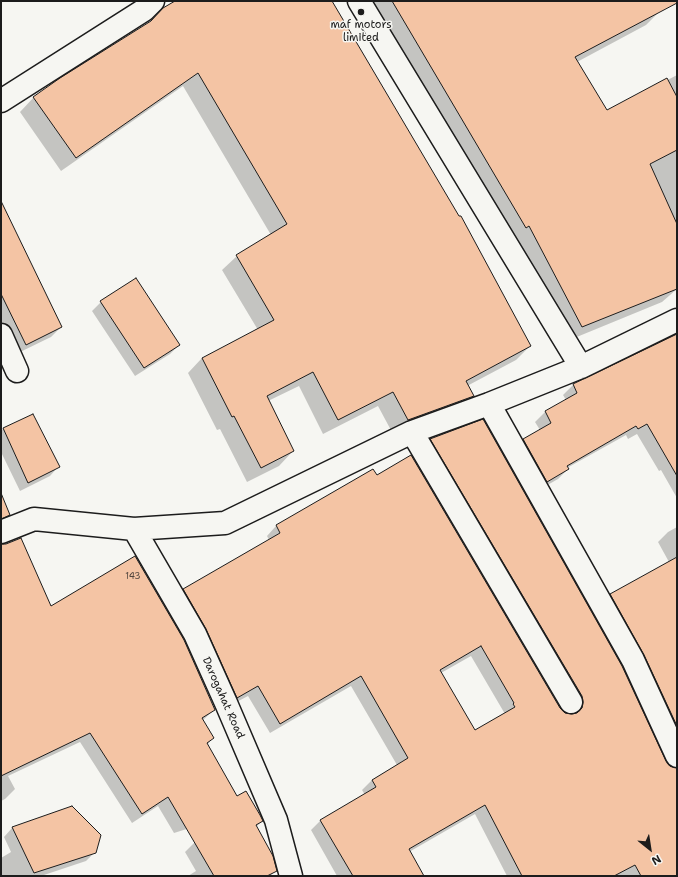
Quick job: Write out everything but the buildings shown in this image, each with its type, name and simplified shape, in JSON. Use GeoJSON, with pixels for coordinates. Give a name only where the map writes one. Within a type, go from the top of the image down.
{"type":"FeatureCollection","features":[{"type":"Feature","properties":{"kind":"street"},"geometry":{"type":"LineString","coordinates":[[1,101],[144,10],[153,1]]}},
{"type":"Feature","properties":{"kind":"street"},"geometry":{"type":"LineString","coordinates":[[359,1],[581,368]]}},
{"type":"Feature","properties":{"kind":"street"},"geometry":{"type":"LineString","coordinates":[[1,532],[34,519],[134,529],[225,523],[412,432],[581,368],[677,320]]}},
{"type":"Feature","properties":{"kind":"street"},"geometry":{"type":"LineString","coordinates":[[1,335],[17,371]]}},
{"type":"Feature","properties":{"kind":"street"},"geometry":{"type":"LineString","coordinates":[[489,404],[633,660],[677,756]]}},
{"type":"Feature","properties":{"kind":"street"},"geometry":{"type":"LineString","coordinates":[[412,432],[571,702]]}},
{"type":"Feature","properties":{"kind":"street","name":"Darogahat Road"},"geometry":{"type":"LineString","coordinates":[[134,529],[198,641],[276,820],[291,876]]}},
{"type":"Feature","properties":{"kind":"place","name":"maf motors limited"},"geometry":{"type":"Point","coordinates":[361,12]}}]}
